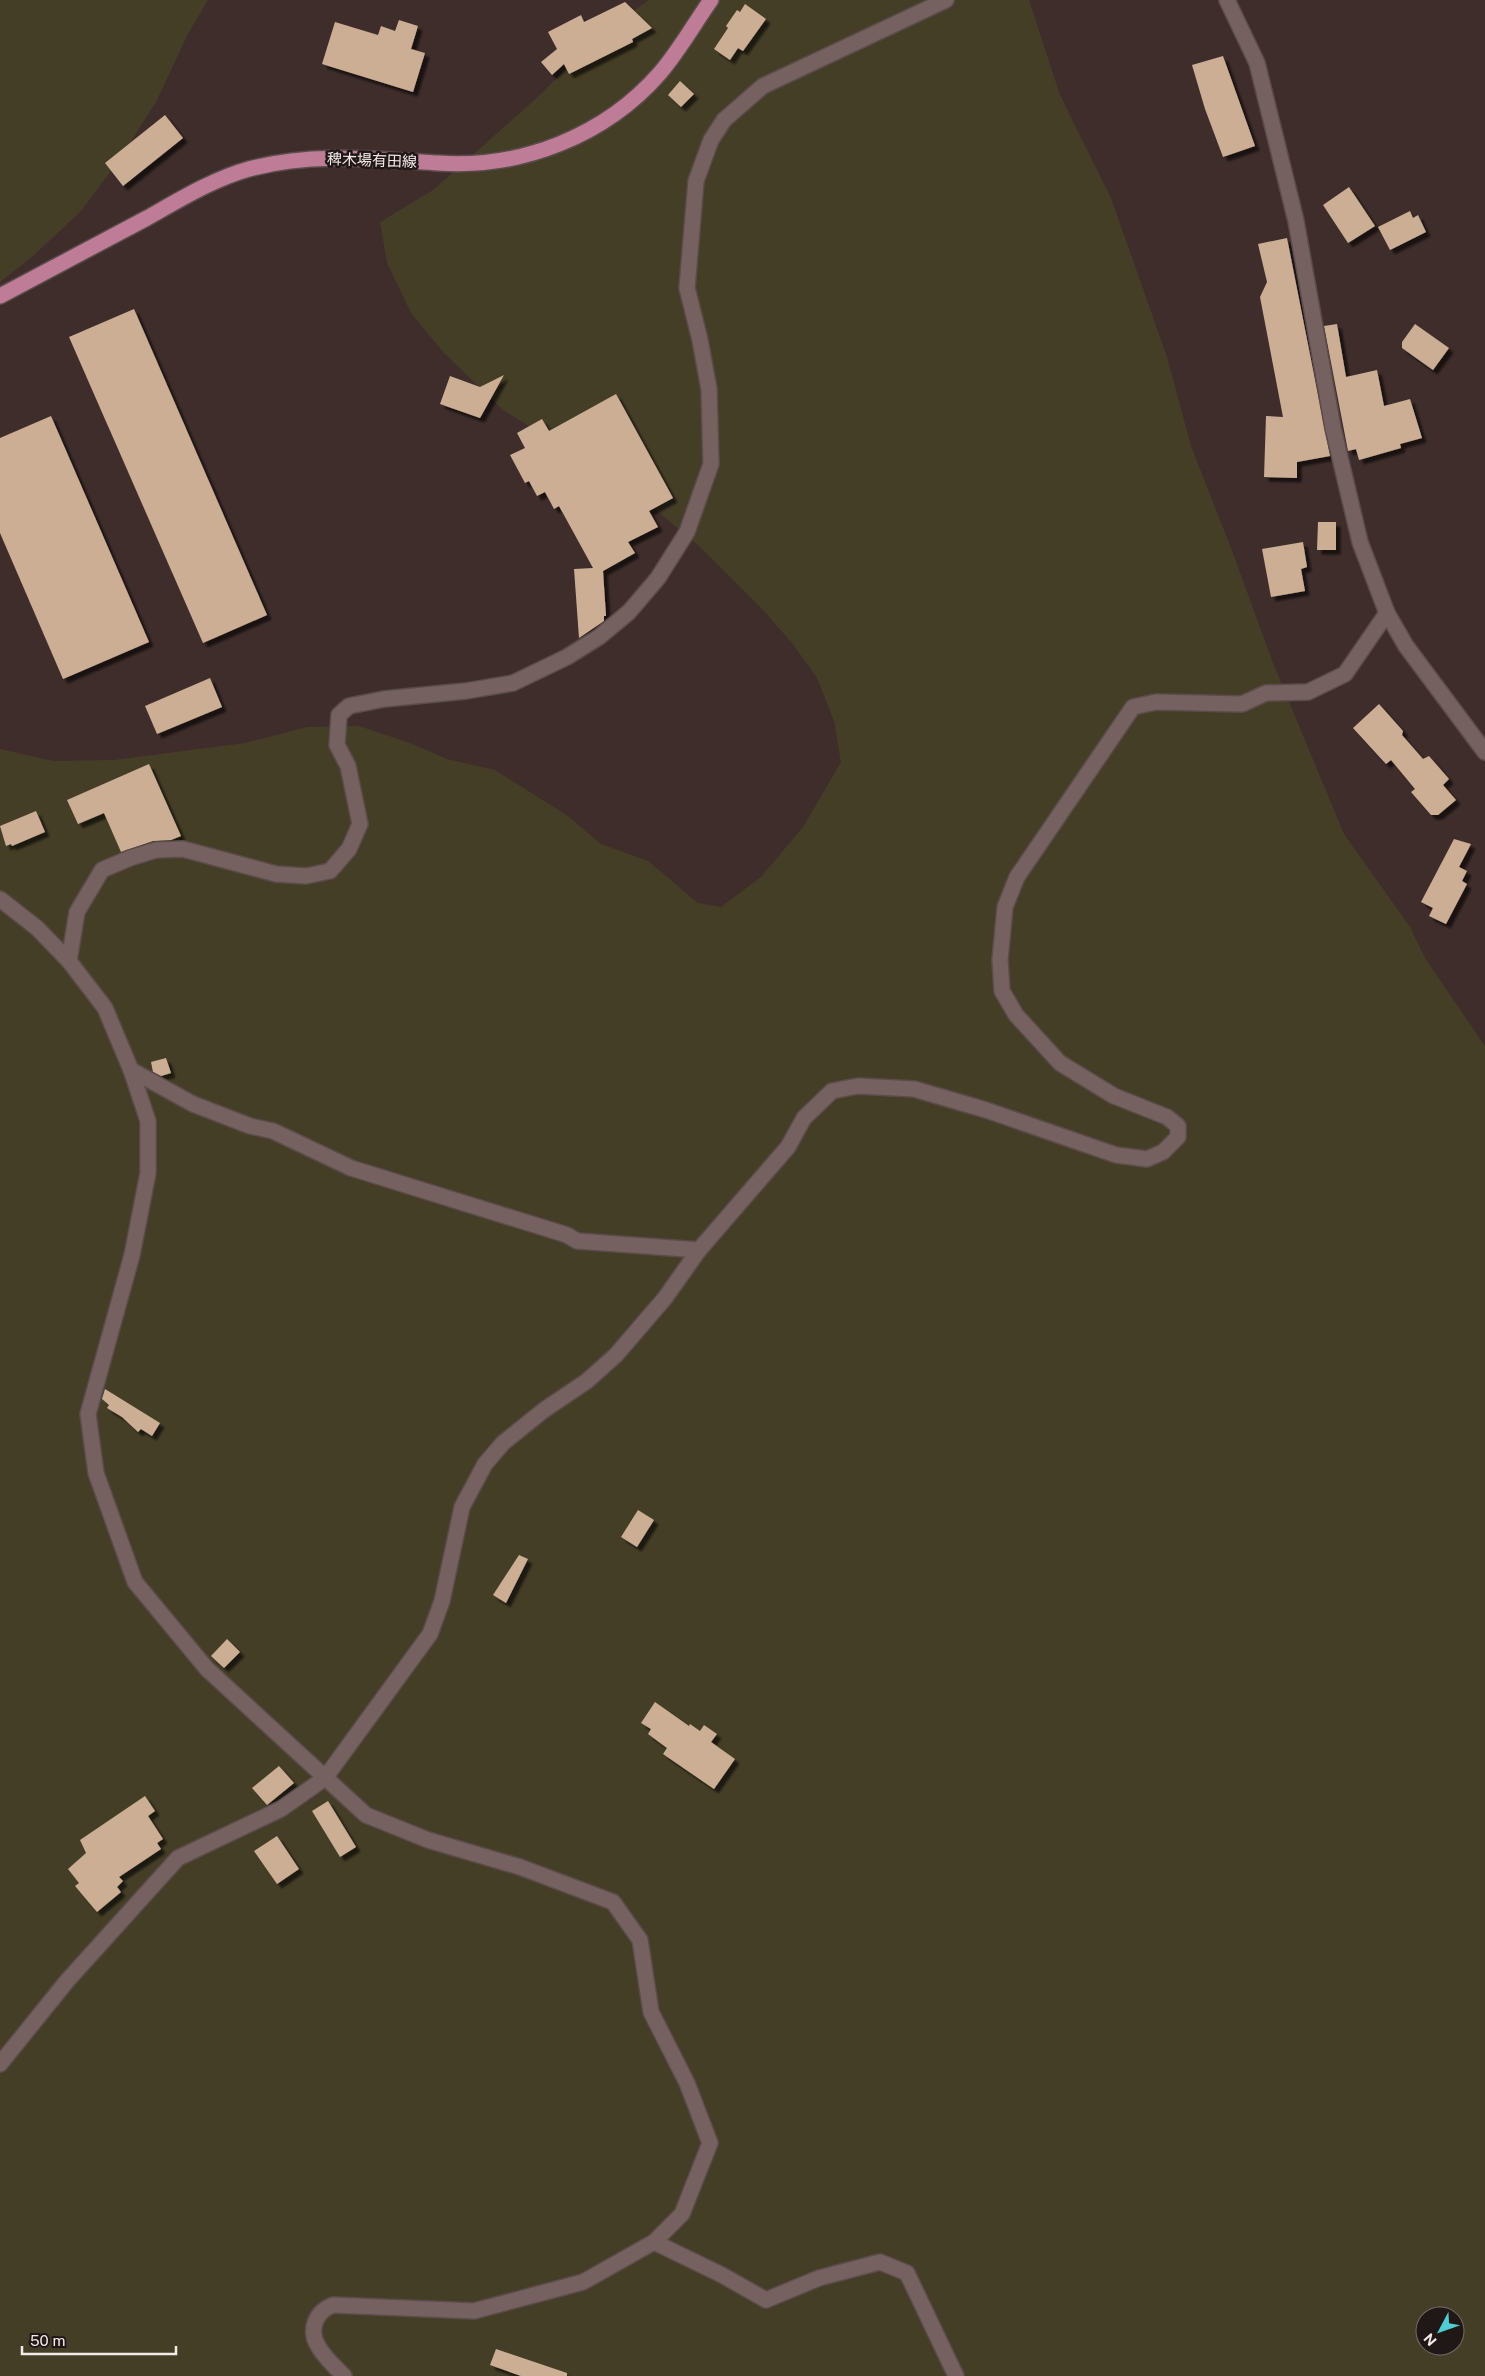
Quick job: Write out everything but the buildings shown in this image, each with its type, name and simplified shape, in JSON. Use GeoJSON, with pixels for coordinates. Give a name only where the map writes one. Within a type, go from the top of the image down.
{"type":"FeatureCollection","features":[{"type":"Feature","properties":{"kind":"main road","name":"稗木場有田線"},"geometry":{"type":"LineString","coordinates":[[0,296],[212,184],[248,170],[289,160],[335,157],[442,164],[479,162],[521,158],[555,148],[589,130],[628,102],[659,73],[711,0]]}},
{"type":"Feature","properties":{"kind":"street"},"geometry":{"type":"LineString","coordinates":[[69,961],[77,912],[102,870],[130,858],[156,850],[182,849],[276,874],[306,876],[330,871],[349,849],[360,824],[348,766],[337,745],[339,715],[349,706],[384,699],[466,691],[513,683],[567,657],[599,637],[629,612],[658,578],[687,532],[711,464],[709,389],[700,340],[687,288],[696,181],[710,140],[724,120],[763,86],[797,72],[830,54],[946,0]]}},
{"type":"Feature","properties":{"kind":"street"},"geometry":{"type":"LineString","coordinates":[[1227,0],[1258,63],[1296,221],[1333,428],[1360,542],[1387,613],[1406,646],[1485,752]]}},
{"type":"Feature","properties":{"kind":"street"},"geometry":{"type":"LineString","coordinates":[[0,2064],[67,1981],[178,1858],[281,1809],[325,1778],[430,1634],[442,1601],[462,1507],[485,1464],[503,1443],[544,1410],[587,1381],[616,1355],[665,1298],[699,1250],[788,1147],[804,1118],[832,1091],[858,1086],[914,1089],[986,1110],[1116,1154],[1146,1159],[1163,1152],[1178,1137],[1178,1126],[1166,1117],[1114,1096],[1060,1063],[1016,1015],[1002,991],[1000,960],[1005,907],[1017,876],[1133,707],[1156,702],[1242,704],[1266,694],[1308,692],[1345,674],[1387,613]]}},
{"type":"Feature","properties":{"kind":"street"},"geometry":{"type":"LineString","coordinates":[[0,899],[37,928],[69,961],[105,1008],[131,1070],[148,1121],[148,1173],[132,1255],[88,1414],[96,1473],[135,1582],[207,1668],[366,1815],[428,1840],[520,1867],[613,1902],[640,1940],[651,2012],[687,2083],[710,2143],[682,2214],[654,2242],[583,2282],[474,2312],[333,2305],[322,2309],[316,2319],[314,2333],[317,2346],[344,2376]]}},
{"type":"Feature","properties":{"kind":"street"},"geometry":{"type":"LineString","coordinates":[[131,1070],[193,1104],[250,1126],[273,1131],[351,1168],[567,1235],[578,1241],[699,1250]]}},
{"type":"Feature","properties":{"kind":"street"},"geometry":{"type":"LineString","coordinates":[[654,2242],[722,2275],[766,2300],[819,2278],[880,2262],[908,2273],[956,2376]]}},
{"type":"Feature","properties":{"kind":"shaded area"},"geometry":{"type":"Polygon","coordinates":[[[0,0],[208,0],[188,34],[156,102],[119,160],[81,211],[33,256],[0,282],[0,0]]]}},
{"type":"Feature","properties":{"kind":"shaded area"},"geometry":{"type":"Polygon","coordinates":[[[649,0],[1029,0],[1060,95],[1111,198],[1167,357],[1191,446],[1273,663],[1344,834],[1410,927],[1425,958],[1485,1046],[1485,2376],[0,2376],[0,749],[53,761],[114,760],[245,743],[307,727],[359,726],[410,743],[447,759],[495,770],[568,816],[601,844],[648,861],[698,903],[721,907],[761,877],[803,827],[841,762],[834,721],[817,678],[792,643],[764,611],[700,547],[633,491],[503,410],[443,352],[411,313],[387,263],[380,222],[433,190],[540,95],[601,33],[649,0]]]}}]}
